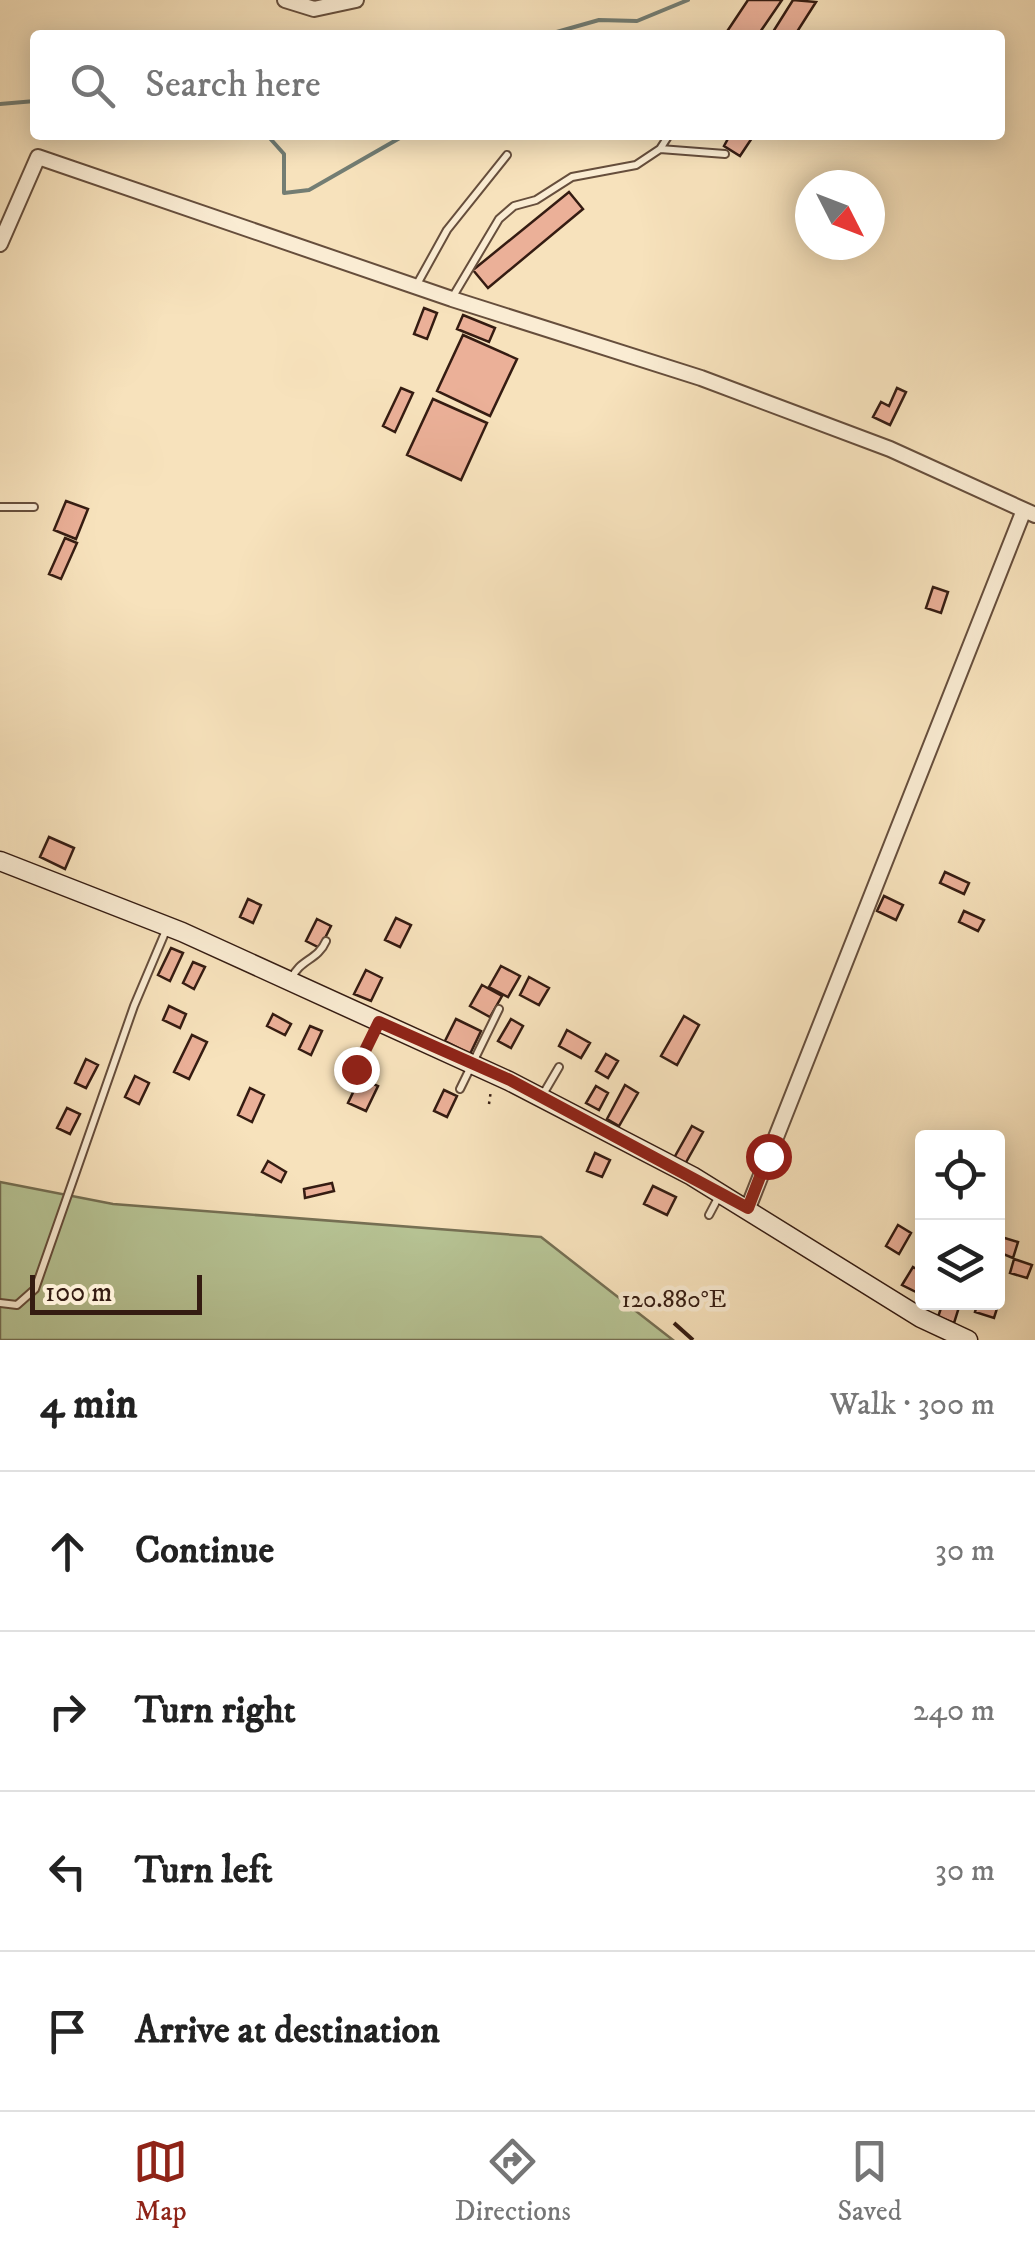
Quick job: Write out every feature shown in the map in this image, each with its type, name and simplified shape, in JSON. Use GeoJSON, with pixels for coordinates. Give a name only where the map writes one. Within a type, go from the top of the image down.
{"type":"FeatureCollection","features":[{"type":"Feature","properties":{"kind":"street"},"geometry":{"type":"LineString","coordinates":[[285,0],[314,10],[356,0]]}},
{"type":"Feature","properties":{"kind":"street"},"geometry":{"type":"LineString","coordinates":[[0,244],[38,157],[416,287],[701,378],[890,449],[1030,512],[748,1208]]}},
{"type":"Feature","properties":{"kind":"street"},"geometry":{"type":"LineString","coordinates":[[0,862],[167,927],[541,1097],[722,1192],[921,1318],[968,1340]]}},
{"type":"Feature","properties":{"kind":"lane"},"geometry":{"type":"LineString","coordinates":[[452,299],[499,219],[514,206],[536,200],[572,177],[636,165],[660,149],[666,140]]}},
{"type":"Feature","properties":{"kind":"lane"},"geometry":{"type":"LineString","coordinates":[[660,149],[725,154]]}},
{"type":"Feature","properties":{"kind":"lane"},"geometry":{"type":"LineString","coordinates":[[416,287],[447,230],[507,155]]}},
{"type":"Feature","properties":{"kind":"lane"},"geometry":{"type":"LineString","coordinates":[[0,507],[34,506]]}},
{"type":"Feature","properties":{"kind":"lane"},"geometry":{"type":"LineString","coordinates":[[0,1303],[17,1305],[35,1289],[134,1006],[167,927]]}},
{"type":"Feature","properties":{"kind":"lane"},"geometry":{"type":"LineString","coordinates":[[290,982],[296,967],[320,954],[326,941]]}},
{"type":"Feature","properties":{"kind":"lane"},"geometry":{"type":"LineString","coordinates":[[460,1090],[499,1008]]}},
{"type":"Feature","properties":{"kind":"lane"},"geometry":{"type":"LineString","coordinates":[[356,1069],[379,1022]]}},
{"type":"Feature","properties":{"kind":"lane"},"geometry":{"type":"LineString","coordinates":[[541,1097],[559,1067]]}},
{"type":"Feature","properties":{"kind":"lane"},"geometry":{"type":"LineString","coordinates":[[710,1215],[722,1192]]}},
{"type":"Feature","properties":{"kind":"green space"},"geometry":{"type":"Polygon","coordinates":[[[0,1182],[113,1204],[541,1237],[673,1340],[0,1340],[0,1182]]]}},
{"type":"Feature","properties":{"kind":"building"},"geometry":{"type":"Polygon","coordinates":[[[748,0],[782,0],[761,30],[728,30],[748,0]]]}},
{"type":"Feature","properties":{"kind":"building"},"geometry":{"type":"Polygon","coordinates":[[[793,0],[816,2],[798,30],[774,30],[793,0]]]}},
{"type":"Feature","properties":{"kind":"building"},"geometry":{"type":"Polygon","coordinates":[[[727,140],[751,140],[740,156],[724,146],[727,140]]]}},
{"type":"Feature","properties":{"kind":"building"},"geometry":{"type":"Polygon","coordinates":[[[569,192],[583,209],[488,288],[473,270],[569,192]]]}},
{"type":"Feature","properties":{"kind":"building"},"geometry":{"type":"Polygon","coordinates":[[[424,308],[437,313],[427,339],[414,334],[424,308]]]}},
{"type":"Feature","properties":{"kind":"building"},"geometry":{"type":"Polygon","coordinates":[[[463,315],[495,328],[489,342],[457,329],[463,315]]]}},
{"type":"Feature","properties":{"kind":"building"},"geometry":{"type":"Polygon","coordinates":[[[463,335],[517,359],[490,416],[437,391],[463,335]]]}},
{"type":"Feature","properties":{"kind":"building"},"geometry":{"type":"Polygon","coordinates":[[[401,388],[413,393],[395,432],[383,426],[401,388]]]}},
{"type":"Feature","properties":{"kind":"building"},"geometry":{"type":"Polygon","coordinates":[[[897,388],[906,392],[890,425],[873,417],[881,402],[889,406],[897,388]]]}},
{"type":"Feature","properties":{"kind":"building"},"geometry":{"type":"Polygon","coordinates":[[[433,399],[487,423],[461,480],[407,455],[433,399]]]}},
{"type":"Feature","properties":{"kind":"building"},"geometry":{"type":"Polygon","coordinates":[[[66,501],[88,509],[76,539],[54,530],[66,501]]]}},
{"type":"Feature","properties":{"kind":"building"},"geometry":{"type":"Polygon","coordinates":[[[65,538],[77,543],[61,579],[49,574],[65,538]]]}},
{"type":"Feature","properties":{"kind":"building"},"geometry":{"type":"Polygon","coordinates":[[[933,587],[948,592],[941,613],[926,608],[933,587]]]}},
{"type":"Feature","properties":{"kind":"building"},"geometry":{"type":"Polygon","coordinates":[[[49,837],[74,848],[65,869],[40,857],[49,837]]]}},
{"type":"Feature","properties":{"kind":"building"},"geometry":{"type":"Polygon","coordinates":[[[945,872],[969,883],[964,894],[940,883],[945,872]]]}},
{"type":"Feature","properties":{"kind":"building"},"geometry":{"type":"Polygon","coordinates":[[[884,896],[903,905],[896,920],[877,911],[884,896]]]}},
{"type":"Feature","properties":{"kind":"building"},"geometry":{"type":"Polygon","coordinates":[[[248,899],[261,905],[253,923],[240,917],[248,899]]]}},
{"type":"Feature","properties":{"kind":"building"},"geometry":{"type":"Polygon","coordinates":[[[964,911],[984,920],[978,931],[959,922],[964,911]]]}},
{"type":"Feature","properties":{"kind":"building"},"geometry":{"type":"Polygon","coordinates":[[[396,918],[411,925],[400,947],[385,940],[396,918]]]}},
{"type":"Feature","properties":{"kind":"building"},"geometry":{"type":"Polygon","coordinates":[[[317,919],[331,926],[320,948],[306,941],[317,919]]]}},
{"type":"Feature","properties":{"kind":"building"},"geometry":{"type":"Polygon","coordinates":[[[171,948],[183,953],[170,981],[158,975],[171,948]]]}},
{"type":"Feature","properties":{"kind":"building"},"geometry":{"type":"Polygon","coordinates":[[[193,962],[205,967],[194,989],[183,983],[193,962]]]}},
{"type":"Feature","properties":{"kind":"building"},"geometry":{"type":"Polygon","coordinates":[[[501,966],[520,976],[508,997],[489,987],[501,966]]]}},
{"type":"Feature","properties":{"kind":"building"},"geometry":{"type":"Polygon","coordinates":[[[366,970],[382,978],[371,1001],[354,994],[366,970]]]}},
{"type":"Feature","properties":{"kind":"building"},"geometry":{"type":"Polygon","coordinates":[[[529,977],[549,988],[539,1005],[520,995],[529,977]]]}},
{"type":"Feature","properties":{"kind":"building"},"geometry":{"type":"Polygon","coordinates":[[[482,985],[502,996],[490,1017],[470,1006],[482,985]]]}},
{"type":"Feature","properties":{"kind":"building"},"geometry":{"type":"Polygon","coordinates":[[[169,1006],[186,1014],[180,1028],[163,1020],[169,1006]]]}},
{"type":"Feature","properties":{"kind":"building"},"geometry":{"type":"Polygon","coordinates":[[[273,1014],[291,1024],[285,1035],[267,1026],[273,1014]]]}},
{"type":"Feature","properties":{"kind":"building"},"geometry":{"type":"Polygon","coordinates":[[[684,1016],[699,1025],[677,1065],[661,1056],[684,1016]]]}},
{"type":"Feature","properties":{"kind":"building"},"geometry":{"type":"Polygon","coordinates":[[[456,1019],[481,1031],[470,1054],[445,1041],[456,1019]]]}},
{"type":"Feature","properties":{"kind":"building"},"geometry":{"type":"Polygon","coordinates":[[[511,1019],[523,1026],[511,1048],[498,1041],[511,1019]]]}},
{"type":"Feature","properties":{"kind":"building"},"geometry":{"type":"Polygon","coordinates":[[[310,1026],[322,1031],[311,1055],[299,1049],[310,1026]]]}},
{"type":"Feature","properties":{"kind":"building"},"geometry":{"type":"Polygon","coordinates":[[[567,1030],[590,1043],[581,1058],[559,1046],[567,1030]]]}},
{"type":"Feature","properties":{"kind":"building"},"geometry":{"type":"Polygon","coordinates":[[[192,1035],[207,1042],[189,1079],[174,1072],[192,1035]]]}},
{"type":"Feature","properties":{"kind":"building"},"geometry":{"type":"Polygon","coordinates":[[[606,1054],[618,1061],[608,1078],[596,1071],[606,1054]]]}},
{"type":"Feature","properties":{"kind":"building"},"geometry":{"type":"Polygon","coordinates":[[[86,1059],[98,1065],[86,1088],[75,1083],[86,1059]]]}},
{"type":"Feature","properties":{"kind":"building"},"geometry":{"type":"Polygon","coordinates":[[[135,1076],[149,1083],[139,1104],[125,1097],[135,1076]]]}},
{"type":"Feature","properties":{"kind":"building"},"geometry":{"type":"Polygon","coordinates":[[[360,1078],[378,1086],[366,1111],[348,1103],[360,1078]]]}},
{"type":"Feature","properties":{"kind":"building"},"geometry":{"type":"Polygon","coordinates":[[[625,1085],[638,1093],[619,1126],[607,1119],[625,1085]]]}},
{"type":"Feature","properties":{"kind":"building"},"geometry":{"type":"Polygon","coordinates":[[[596,1086],[608,1093],[599,1110],[586,1103],[596,1086]]]}},
{"type":"Feature","properties":{"kind":"building"},"geometry":{"type":"Polygon","coordinates":[[[250,1088],[264,1095],[252,1122],[238,1115],[250,1088]]]}},
{"type":"Feature","properties":{"kind":"building"},"geometry":{"type":"Polygon","coordinates":[[[444,1090],[457,1096],[447,1117],[434,1111],[444,1090]]]}},
{"type":"Feature","properties":{"kind":"building"},"geometry":{"type":"Polygon","coordinates":[[[67,1108],[80,1114],[70,1134],[57,1128],[67,1108]]]}},
{"type":"Feature","properties":{"kind":"building"},"geometry":{"type":"Polygon","coordinates":[[[692,1126],[703,1132],[685,1164],[674,1158],[692,1126]]]}},
{"type":"Feature","properties":{"kind":"building"},"geometry":{"type":"Polygon","coordinates":[[[595,1153],[610,1160],[602,1177],[587,1171],[595,1153]]]}},
{"type":"Feature","properties":{"kind":"building"},"geometry":{"type":"Polygon","coordinates":[[[268,1161],[286,1172],[281,1182],[262,1172],[268,1161]]]}},
{"type":"Feature","properties":{"kind":"building"},"geometry":{"type":"Polygon","coordinates":[[[332,1183],[334,1191],[305,1198],[304,1189],[332,1183]]]}},
{"type":"Feature","properties":{"kind":"building"},"geometry":{"type":"Polygon","coordinates":[[[653,1186],[676,1197],[667,1215],[644,1204],[653,1186]]]}},
{"type":"Feature","properties":{"kind":"building"},"geometry":{"type":"Polygon","coordinates":[[[898,1225],[911,1233],[899,1254],[886,1246],[898,1225]]]}},
{"type":"Feature","properties":{"kind":"building"},"geometry":{"type":"Polygon","coordinates":[[[1005,1238],[1018,1242],[1013,1258],[1005,1255],[1005,1238]]]}},
{"type":"Feature","properties":{"kind":"building"},"geometry":{"type":"Polygon","coordinates":[[[1014,1259],[1032,1265],[1027,1278],[1010,1273],[1014,1259]]]}},
{"type":"Feature","properties":{"kind":"building"},"geometry":{"type":"Polygon","coordinates":[[[913,1267],[915,1268],[915,1292],[902,1285],[913,1267]]]}},
{"type":"Feature","properties":{"kind":"building"},"geometry":{"type":"Polygon","coordinates":[[[940,1310],[958,1310],[954,1323],[938,1317],[940,1310]]]}},
{"type":"Feature","properties":{"kind":"building"},"geometry":{"type":"Polygon","coordinates":[[[976,1310],[997,1310],[994,1318],[976,1310]]]}},
{"type":"Feature","properties":{"kind":"waterway"},"geometry":{"type":"LineString","coordinates":[[564,30],[599,20],[637,21],[688,0]]}},
{"type":"Feature","properties":{"kind":"waterway"},"geometry":{"type":"LineString","coordinates":[[0,104],[30,101]]}},
{"type":"Feature","properties":{"kind":"waterway"},"geometry":{"type":"LineString","coordinates":[[271,140],[284,154],[284,193],[309,190],[396,140]]}},
{"type":"Feature","properties":{"kind":"route"},"geometry":{"type":"LineString","coordinates":[[356,1069],[379,1022],[510,1080],[748,1208],[768,1156]]}}]}
